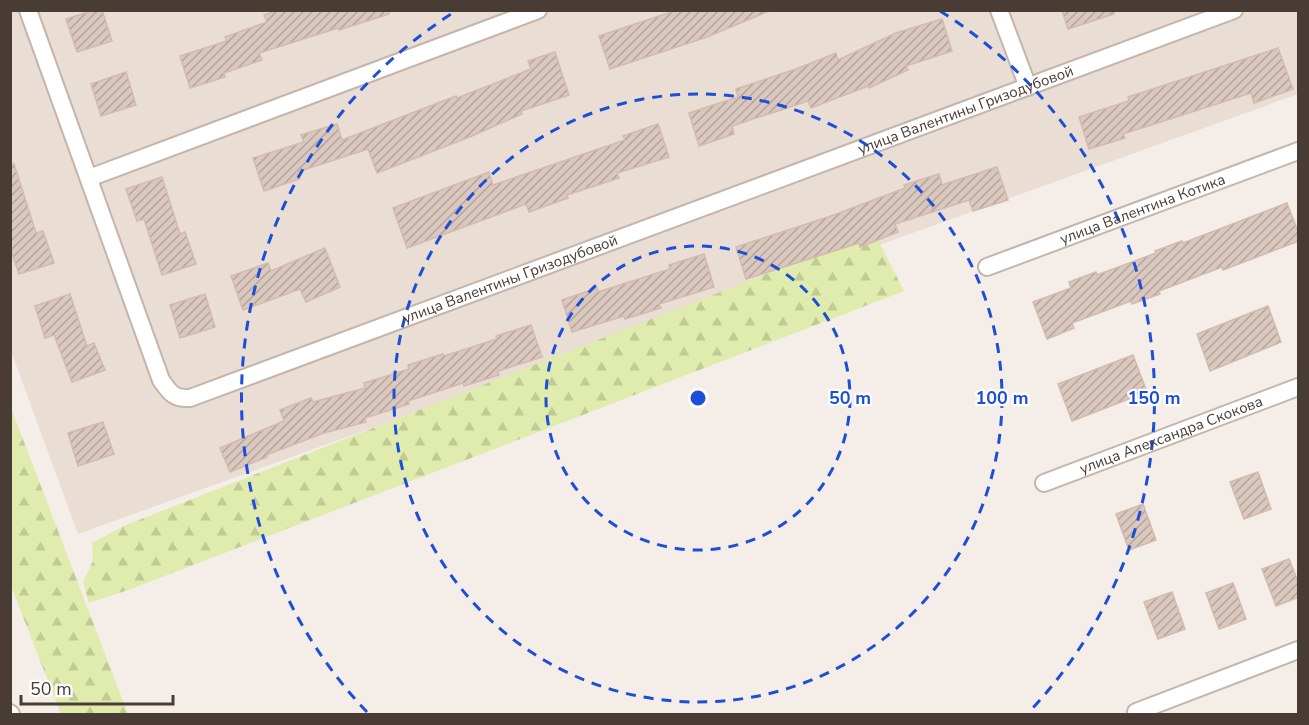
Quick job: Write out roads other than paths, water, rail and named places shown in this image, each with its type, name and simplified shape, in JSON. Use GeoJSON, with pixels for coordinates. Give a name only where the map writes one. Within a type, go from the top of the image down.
{"type":"FeatureCollection","features":[{"type":"Feature","properties":{"kind":"street","name":"улица Валентины Гризодубовой"},"geometry":{"type":"LineString","coordinates":[[28,10],[162,380],[170,394],[180,399],[190,398],[1234,10]]}},
{"type":"Feature","properties":{"kind":"street"},"geometry":{"type":"LineString","coordinates":[[89,178],[538,10]]}},
{"type":"Feature","properties":{"kind":"street"},"geometry":{"type":"LineString","coordinates":[[999,10],[1028,87]]}},
{"type":"Feature","properties":{"kind":"street","name":"улица Валентина Котика"},"geometry":{"type":"LineString","coordinates":[[987,267],[1299,151]]}},
{"type":"Feature","properties":{"kind":"street","name":"улица Александра Скокова"},"geometry":{"type":"LineString","coordinates":[[1044,483],[1299,387]]}},
{"type":"Feature","properties":{"kind":"street"},"geometry":{"type":"LineString","coordinates":[[1136,712],[1299,650]]}}]}
